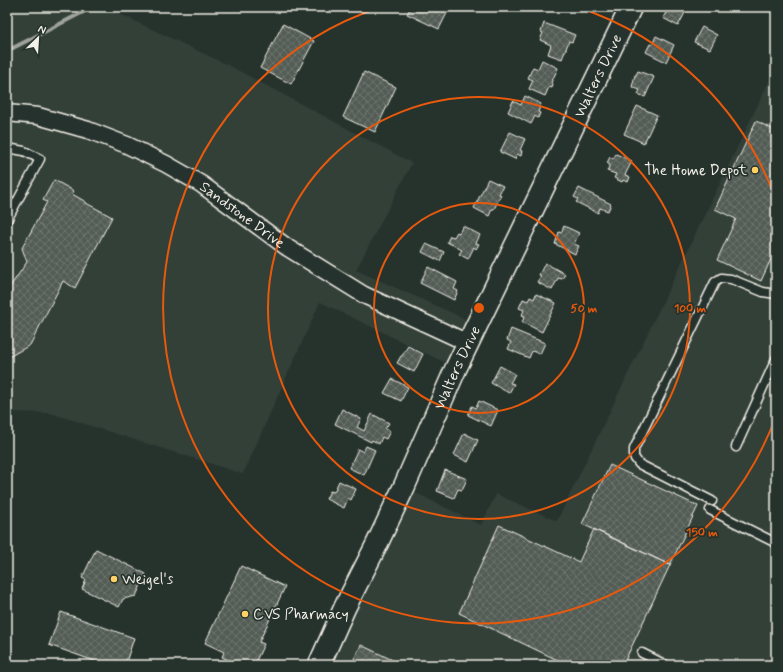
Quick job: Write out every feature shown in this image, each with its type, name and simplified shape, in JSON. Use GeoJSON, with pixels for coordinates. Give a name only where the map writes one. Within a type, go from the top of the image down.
{"type":"FeatureCollection","features":[{"type":"Feature","properties":{"kind":"street","name":"Walters Drive"},"geometry":{"type":"LineString","coordinates":[[319,665],[345,607],[401,494],[468,343],[631,7]]}},
{"type":"Feature","properties":{"kind":"street","name":"Sandstone Drive"},"geometry":{"type":"LineString","coordinates":[[7,113],[38,116],[88,130],[127,145],[166,164],[201,184],[288,248],[364,295],[468,343]]}},
{"type":"Feature","properties":{"kind":"lane"},"geometry":{"type":"LineString","coordinates":[[7,148],[24,151],[40,159],[7,220]]}},
{"type":"Feature","properties":{"kind":"lane"},"geometry":{"type":"LineString","coordinates":[[712,501],[639,464],[634,457],[634,449],[715,282],[721,278],[731,279],[763,292],[776,294]]}},
{"type":"Feature","properties":{"kind":"lane"},"geometry":{"type":"LineString","coordinates":[[736,447],[776,359]]}},
{"type":"Feature","properties":{"kind":"lane"},"geometry":{"type":"LineString","coordinates":[[710,510],[776,543]]}},
{"type":"Feature","properties":{"kind":"lane"},"geometry":{"type":"LineString","coordinates":[[642,653],[666,665]]}},
{"type":"Feature","properties":{"kind":"shaded area"},"geometry":{"type":"Polygon","coordinates":[[[7,7],[105,7],[228,65],[412,163],[356,270],[477,324],[456,368],[320,302],[243,474],[50,413],[7,412],[7,7]]]}},
{"type":"Feature","properties":{"kind":"shaded area"},"geometry":{"type":"Polygon","coordinates":[[[776,67],[776,665],[320,665],[404,487],[481,525],[496,494],[557,521],[776,67]]]}},
{"type":"Feature","properties":{"kind":"building"},"geometry":{"type":"Polygon","coordinates":[[[411,7],[450,7],[439,29],[407,14],[411,7]]]}},
{"type":"Feature","properties":{"kind":"building"},"geometry":{"type":"Polygon","coordinates":[[[669,7],[688,7],[678,26],[663,18],[669,7]]]}},
{"type":"Feature","properties":{"kind":"building"},"geometry":{"type":"Polygon","coordinates":[[[544,23],[575,35],[572,42],[569,41],[562,59],[548,54],[551,45],[540,40],[543,33],[541,32],[544,23]]]}},
{"type":"Feature","properties":{"kind":"building"},"geometry":{"type":"Polygon","coordinates":[[[283,24],[314,41],[291,84],[260,68],[283,24]]]}},
{"type":"Feature","properties":{"kind":"building"},"geometry":{"type":"Polygon","coordinates":[[[702,27],[717,35],[710,49],[694,42],[702,27]]]}},
{"type":"Feature","properties":{"kind":"building"},"geometry":{"type":"Polygon","coordinates":[[[656,36],[674,45],[666,62],[646,52],[650,44],[652,45],[656,36]]]}},
{"type":"Feature","properties":{"kind":"building"},"geometry":{"type":"Polygon","coordinates":[[[542,60],[558,68],[551,83],[553,84],[552,88],[549,87],[545,96],[529,89],[533,80],[528,78],[533,67],[538,69],[542,60]]]}},
{"type":"Feature","properties":{"kind":"building"},"geometry":{"type":"Polygon","coordinates":[[[638,71],[654,77],[645,97],[638,94],[640,90],[632,87],[635,75],[638,71]]]}},
{"type":"Feature","properties":{"kind":"building"},"geometry":{"type":"Polygon","coordinates":[[[364,72],[396,87],[375,132],[343,117],[364,72]]]}},
{"type":"Feature","properties":{"kind":"building"},"geometry":{"type":"Polygon","coordinates":[[[525,96],[541,104],[538,112],[540,113],[538,118],[535,116],[531,124],[508,112],[513,101],[521,105],[525,96]]]}},
{"type":"Feature","properties":{"kind":"building"},"geometry":{"type":"Polygon","coordinates":[[[637,106],[657,115],[644,143],[624,134],[637,106]]]}},
{"type":"Feature","properties":{"kind":"building","name":"The Home Depot"},"geometry":{"type":"Polygon","coordinates":[[[756,121],[776,131],[776,261],[771,259],[761,281],[717,260],[736,219],[715,209],[756,121]]]}},
{"type":"Feature","properties":{"kind":"building"},"geometry":{"type":"Polygon","coordinates":[[[510,132],[525,139],[520,150],[522,151],[521,156],[517,154],[515,159],[500,152],[510,132]]]}},
{"type":"Feature","properties":{"kind":"building"},"geometry":{"type":"Polygon","coordinates":[[[616,154],[632,161],[625,175],[630,177],[628,182],[623,180],[622,182],[614,178],[616,174],[607,171],[610,165],[607,163],[610,157],[613,159],[616,154]]]}},
{"type":"Feature","properties":{"kind":"building"},"geometry":{"type":"Polygon","coordinates":[[[488,179],[503,186],[499,194],[501,195],[489,216],[474,208],[488,179]]]}},
{"type":"Feature","properties":{"kind":"building"},"geometry":{"type":"Polygon","coordinates":[[[54,180],[74,191],[72,194],[86,203],[112,217],[75,288],[63,281],[30,345],[7,358],[7,291],[27,262],[22,248],[47,202],[43,200],[54,180]]]}},
{"type":"Feature","properties":{"kind":"building"},"geometry":{"type":"Polygon","coordinates":[[[579,188],[611,204],[608,211],[600,208],[598,213],[576,202],[578,199],[574,197],[579,188]]]}},
{"type":"Feature","properties":{"kind":"building"},"geometry":{"type":"Polygon","coordinates":[[[463,226],[480,235],[476,243],[479,244],[476,249],[474,247],[468,259],[459,254],[462,250],[447,242],[450,236],[454,237],[457,232],[459,233],[463,226]]]}},
{"type":"Feature","properties":{"kind":"building"},"geometry":{"type":"Polygon","coordinates":[[[564,226],[579,233],[574,244],[579,246],[575,254],[555,244],[559,232],[561,233],[564,226]]]}},
{"type":"Feature","properties":{"kind":"building"},"geometry":{"type":"Polygon","coordinates":[[[426,244],[444,252],[440,261],[422,252],[426,244]]]}},
{"type":"Feature","properties":{"kind":"building"},"geometry":{"type":"Polygon","coordinates":[[[545,263],[565,274],[562,279],[558,278],[552,290],[537,282],[541,276],[539,275],[545,263]]]}},
{"type":"Feature","properties":{"kind":"building"},"geometry":{"type":"Polygon","coordinates":[[[428,267],[457,282],[454,289],[458,291],[454,300],[420,283],[428,267]]]}},
{"type":"Feature","properties":{"kind":"building"},"geometry":{"type":"Polygon","coordinates":[[[536,294],[556,303],[542,332],[522,322],[525,316],[522,315],[524,310],[519,308],[523,299],[528,301],[530,297],[534,299],[536,294]]]}},
{"type":"Feature","properties":{"kind":"building"},"geometry":{"type":"Polygon","coordinates":[[[511,329],[545,343],[540,354],[532,351],[529,358],[508,349],[511,342],[507,340],[511,329]]]}},
{"type":"Feature","properties":{"kind":"building"},"geometry":{"type":"Polygon","coordinates":[[[408,346],[423,354],[414,372],[397,363],[408,346]]]}},
{"type":"Feature","properties":{"kind":"building"},"geometry":{"type":"Polygon","coordinates":[[[500,366],[515,374],[510,383],[514,384],[509,393],[491,383],[500,366]]]}},
{"type":"Feature","properties":{"kind":"building"},"geometry":{"type":"Polygon","coordinates":[[[392,379],[408,387],[401,401],[384,393],[392,379]]]}},
{"type":"Feature","properties":{"kind":"building"},"geometry":{"type":"Polygon","coordinates":[[[479,401],[498,410],[491,426],[468,415],[472,406],[476,408],[479,401]]]}},
{"type":"Feature","properties":{"kind":"building"},"geometry":{"type":"Polygon","coordinates":[[[342,409],[361,419],[357,427],[364,431],[372,414],[389,423],[385,429],[390,431],[386,439],[382,437],[379,444],[372,440],[371,442],[335,424],[342,409]]]}},
{"type":"Feature","properties":{"kind":"building"},"geometry":{"type":"Polygon","coordinates":[[[464,433],[478,440],[468,462],[454,455],[464,433]]]}},
{"type":"Feature","properties":{"kind":"building"},"geometry":{"type":"Polygon","coordinates":[[[366,446],[375,450],[364,475],[349,468],[358,449],[363,452],[366,446]]]}},
{"type":"Feature","properties":{"kind":"building"},"geometry":{"type":"Polygon","coordinates":[[[610,465],[698,506],[670,565],[582,524],[610,465]]]}},
{"type":"Feature","properties":{"kind":"building"},"geometry":{"type":"Polygon","coordinates":[[[445,470],[467,479],[462,490],[458,489],[454,498],[437,491],[445,470]]]}},
{"type":"Feature","properties":{"kind":"building"},"geometry":{"type":"Polygon","coordinates":[[[339,481],[356,489],[351,500],[348,498],[344,508],[326,499],[330,491],[334,492],[339,481]]]}},
{"type":"Feature","properties":{"kind":"building"},"geometry":{"type":"Polygon","coordinates":[[[499,525],[579,562],[594,529],[670,565],[623,665],[568,665],[459,613],[499,525]]]}},
{"type":"Feature","properties":{"kind":"building","name":"Weigel's"},"geometry":{"type":"Polygon","coordinates":[[[96,549],[146,574],[136,596],[123,599],[119,607],[82,589],[86,580],[82,578],[96,549]]]}},
{"type":"Feature","properties":{"kind":"building","name":"CVS Pharmacy"},"geometry":{"type":"Polygon","coordinates":[[[241,566],[285,587],[259,642],[264,644],[254,665],[239,665],[222,657],[224,652],[205,643],[241,566]]]}},
{"type":"Feature","properties":{"kind":"building","name":"Weigel's"},"geometry":{"type":"Polygon","coordinates":[[[61,612],[134,638],[125,665],[106,665],[49,645],[61,612]]]}},
{"type":"Feature","properties":{"kind":"building"},"geometry":{"type":"Polygon","coordinates":[[[361,645],[403,665],[351,665],[361,645]]]}},
{"type":"Feature","properties":{"kind":"waterway"},"geometry":{"type":"LineString","coordinates":[[7,51],[93,7]]}},
{"type":"Feature","properties":{"kind":"place","name":"The Home Depot"},"geometry":{"type":"Point","coordinates":[755,170]}},
{"type":"Feature","properties":{"kind":"place","name":"Weigel's"},"geometry":{"type":"Point","coordinates":[114,579]}},
{"type":"Feature","properties":{"kind":"place","name":"CVS Pharmacy"},"geometry":{"type":"Point","coordinates":[245,614]}}]}
